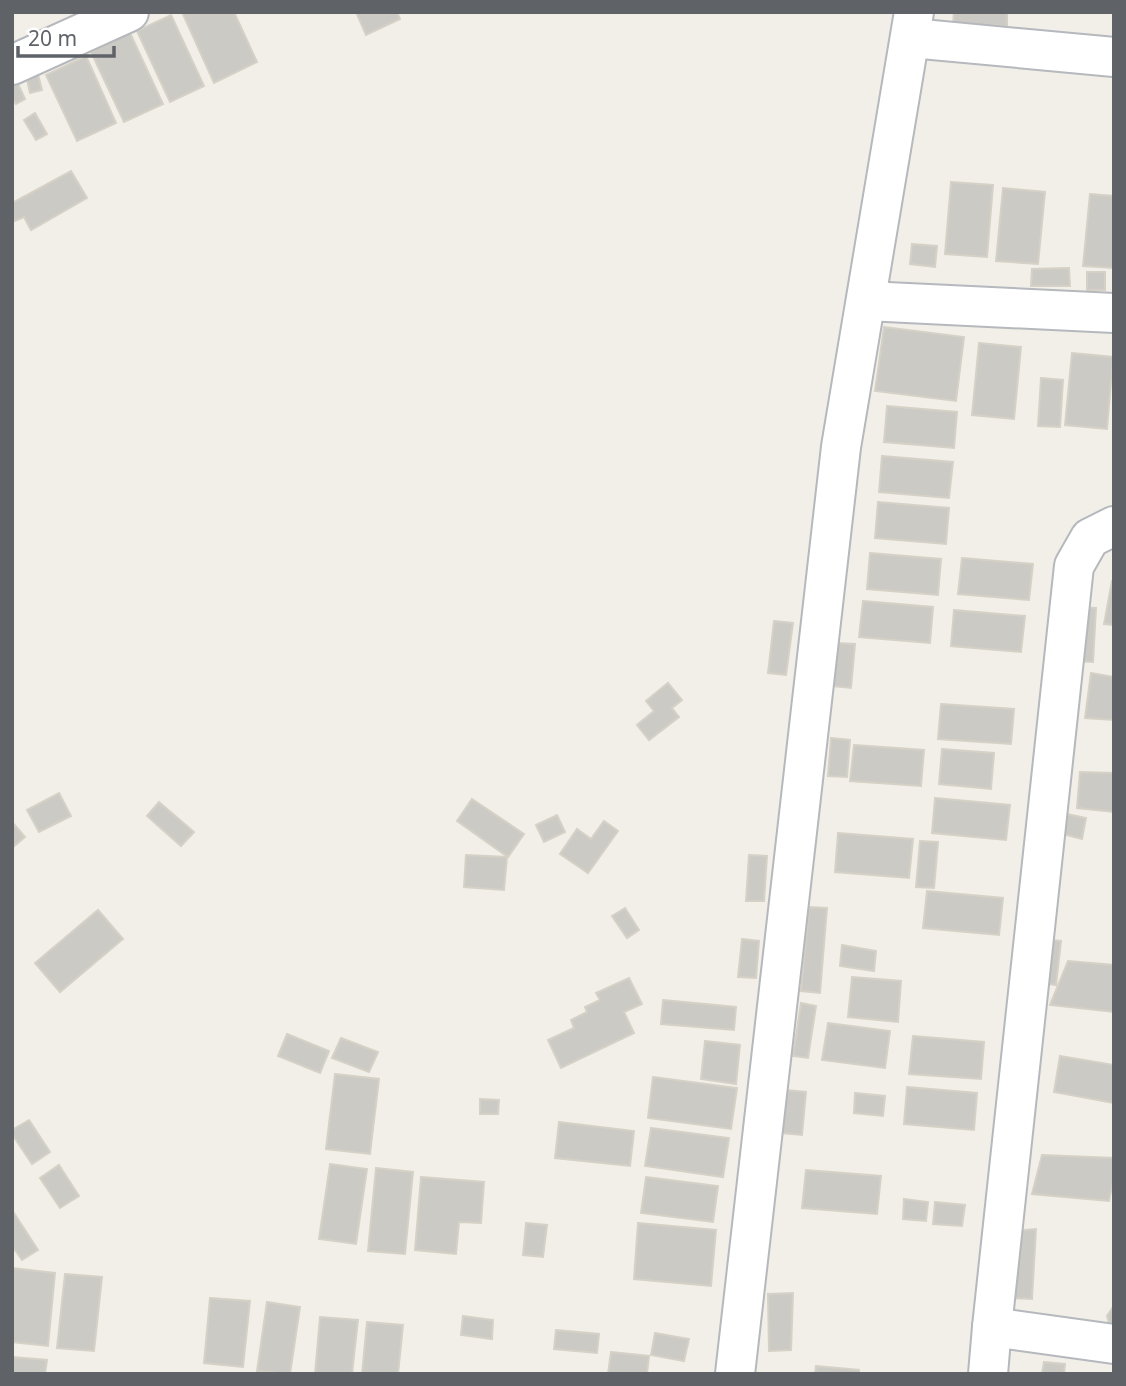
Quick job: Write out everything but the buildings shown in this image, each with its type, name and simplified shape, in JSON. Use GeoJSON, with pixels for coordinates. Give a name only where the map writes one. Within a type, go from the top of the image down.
{"type":"FeatureCollection","features":[{"type":"Feature","properties":{"kind":"street"},"geometry":{"type":"LineString","coordinates":[[12,65],[129,12]]}},
{"type":"Feature","properties":{"kind":"street"},"geometry":{"type":"LineString","coordinates":[[735,1374],[839,461],[912,25],[1114,57]]}},
{"type":"Feature","properties":{"kind":"street"},"geometry":{"type":"LineString","coordinates":[[866,301],[1114,313]]}},
{"type":"Feature","properties":{"kind":"street"},"geometry":{"type":"LineString","coordinates":[[988,1374],[1074,566],[1090,538],[1114,526]]}},
{"type":"Feature","properties":{"kind":"street"},"geometry":{"type":"LineString","coordinates":[[992,1326],[1114,1344]]}}]}
